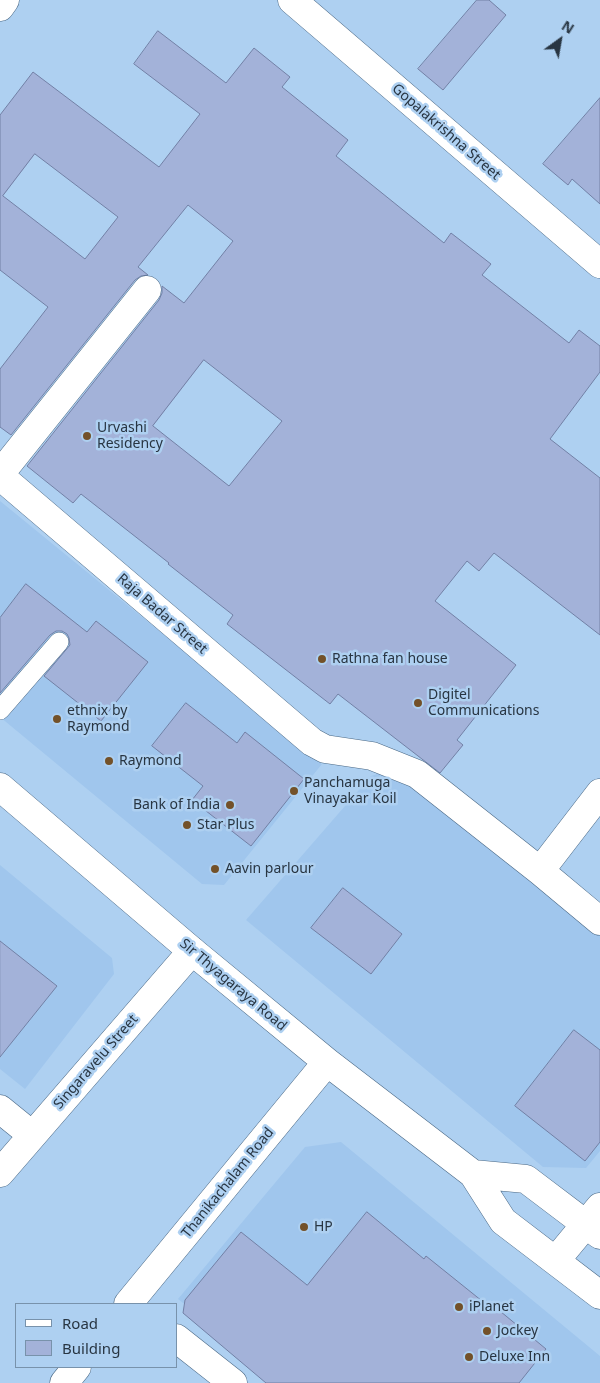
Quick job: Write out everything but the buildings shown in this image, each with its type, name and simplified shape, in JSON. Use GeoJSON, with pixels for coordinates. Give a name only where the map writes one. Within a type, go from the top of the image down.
{"type":"FeatureCollection","features":[{"type":"Feature","properties":{"kind":"street"},"geometry":{"type":"LineString","coordinates":[[0,7],[6,0]]}},
{"type":"Feature","properties":{"kind":"street","name":"Gopalakrishna Street"},"geometry":{"type":"LineString","coordinates":[[292,0],[600,264]]}},
{"type":"Feature","properties":{"kind":"street"},"geometry":{"type":"LineString","coordinates":[[0,475],[148,290]]}},
{"type":"Feature","properties":{"kind":"street","name":"Raja Badar Street"},"geometry":{"type":"LineString","coordinates":[[0,475],[301,734],[325,749],[372,756],[418,774],[540,871]]}},
{"type":"Feature","properties":{"kind":"street","name":"Sir Thyagaraya Road"},"geometry":{"type":"LineString","coordinates":[[0,787],[192,951],[327,1062],[473,1174],[503,1221],[600,1294]]}},
{"type":"Feature","properties":{"kind":"street"},"geometry":{"type":"LineString","coordinates":[[600,793],[540,871],[600,921]]}},
{"type":"Feature","properties":{"kind":"street","name":"Singaravelu Street"},"geometry":{"type":"LineString","coordinates":[[0,1173],[192,951]]}},
{"type":"Feature","properties":{"kind":"street","name":"Thanikachalam Road"},"geometry":{"type":"LineString","coordinates":[[130,1303],[327,1062]]}},
{"type":"Feature","properties":{"kind":"street"},"geometry":{"type":"LineString","coordinates":[[0,1109],[32,1135]]}},
{"type":"Feature","properties":{"kind":"street"},"geometry":{"type":"LineString","coordinates":[[473,1174],[526,1179],[595,1222],[556,1260]]}},
{"type":"Feature","properties":{"kind":"street"},"geometry":{"type":"LineString","coordinates":[[178,1340],[233,1383]]}},
{"type":"Feature","properties":{"kind":"street"},"geometry":{"type":"LineString","coordinates":[[64,1383],[76,1368]]}},
{"type":"Feature","properties":{"kind":"lane"},"geometry":{"type":"LineString","coordinates":[[0,710],[59,642]]}},
{"type":"Feature","properties":{"kind":"shaded area"},"geometry":{"type":"Polygon","coordinates":[[[0,501],[322,764],[224,885],[202,884],[0,717],[0,501]]]}},
{"type":"Feature","properties":{"kind":"shaded area"},"geometry":{"type":"Polygon","coordinates":[[[400,767],[600,931],[600,1151],[586,1168],[543,1167],[246,920],[371,776],[400,767]]]}},
{"type":"Feature","properties":{"kind":"shaded area"},"geometry":{"type":"Polygon","coordinates":[[[0,865],[112,958],[114,974],[25,1089],[0,1069],[0,865]]]}},
{"type":"Feature","properties":{"kind":"shaded area"},"geometry":{"type":"Polygon","coordinates":[[[341,1142],[600,1356],[600,1383],[285,1383],[178,1299],[305,1147],[341,1142]]]}},
{"type":"Feature","properties":{"kind":"place","name":"Urvashi Residency"},"geometry":{"type":"Point","coordinates":[87,436]}},
{"type":"Feature","properties":{"kind":"place","name":"Rathna fan house"},"geometry":{"type":"Point","coordinates":[322,659]}},
{"type":"Feature","properties":{"kind":"place","name":"Digitel Communications"},"geometry":{"type":"Point","coordinates":[418,703]}},
{"type":"Feature","properties":{"kind":"place","name":"ethnix by Raymond"},"geometry":{"type":"Point","coordinates":[57,719]}},
{"type":"Feature","properties":{"kind":"place","name":"Raymond"},"geometry":{"type":"Point","coordinates":[109,761]}},
{"type":"Feature","properties":{"kind":"place","name":"Panchamuga Vinayakar Koil"},"geometry":{"type":"Point","coordinates":[294,791]}},
{"type":"Feature","properties":{"kind":"place","name":"Bank of India"},"geometry":{"type":"Point","coordinates":[230,805]}},
{"type":"Feature","properties":{"kind":"place","name":"Star Plus"},"geometry":{"type":"Point","coordinates":[187,825]}},
{"type":"Feature","properties":{"kind":"place","name":"Aavin parlour"},"geometry":{"type":"Point","coordinates":[215,869]}},
{"type":"Feature","properties":{"kind":"place","name":"HP"},"geometry":{"type":"Point","coordinates":[304,1227]}},
{"type":"Feature","properties":{"kind":"place","name":"iPlanet"},"geometry":{"type":"Point","coordinates":[459,1307]}},
{"type":"Feature","properties":{"kind":"place","name":"Jockey"},"geometry":{"type":"Point","coordinates":[487,1331]}},
{"type":"Feature","properties":{"kind":"place","name":"Deluxe Inn"},"geometry":{"type":"Point","coordinates":[469,1357]}}]}
